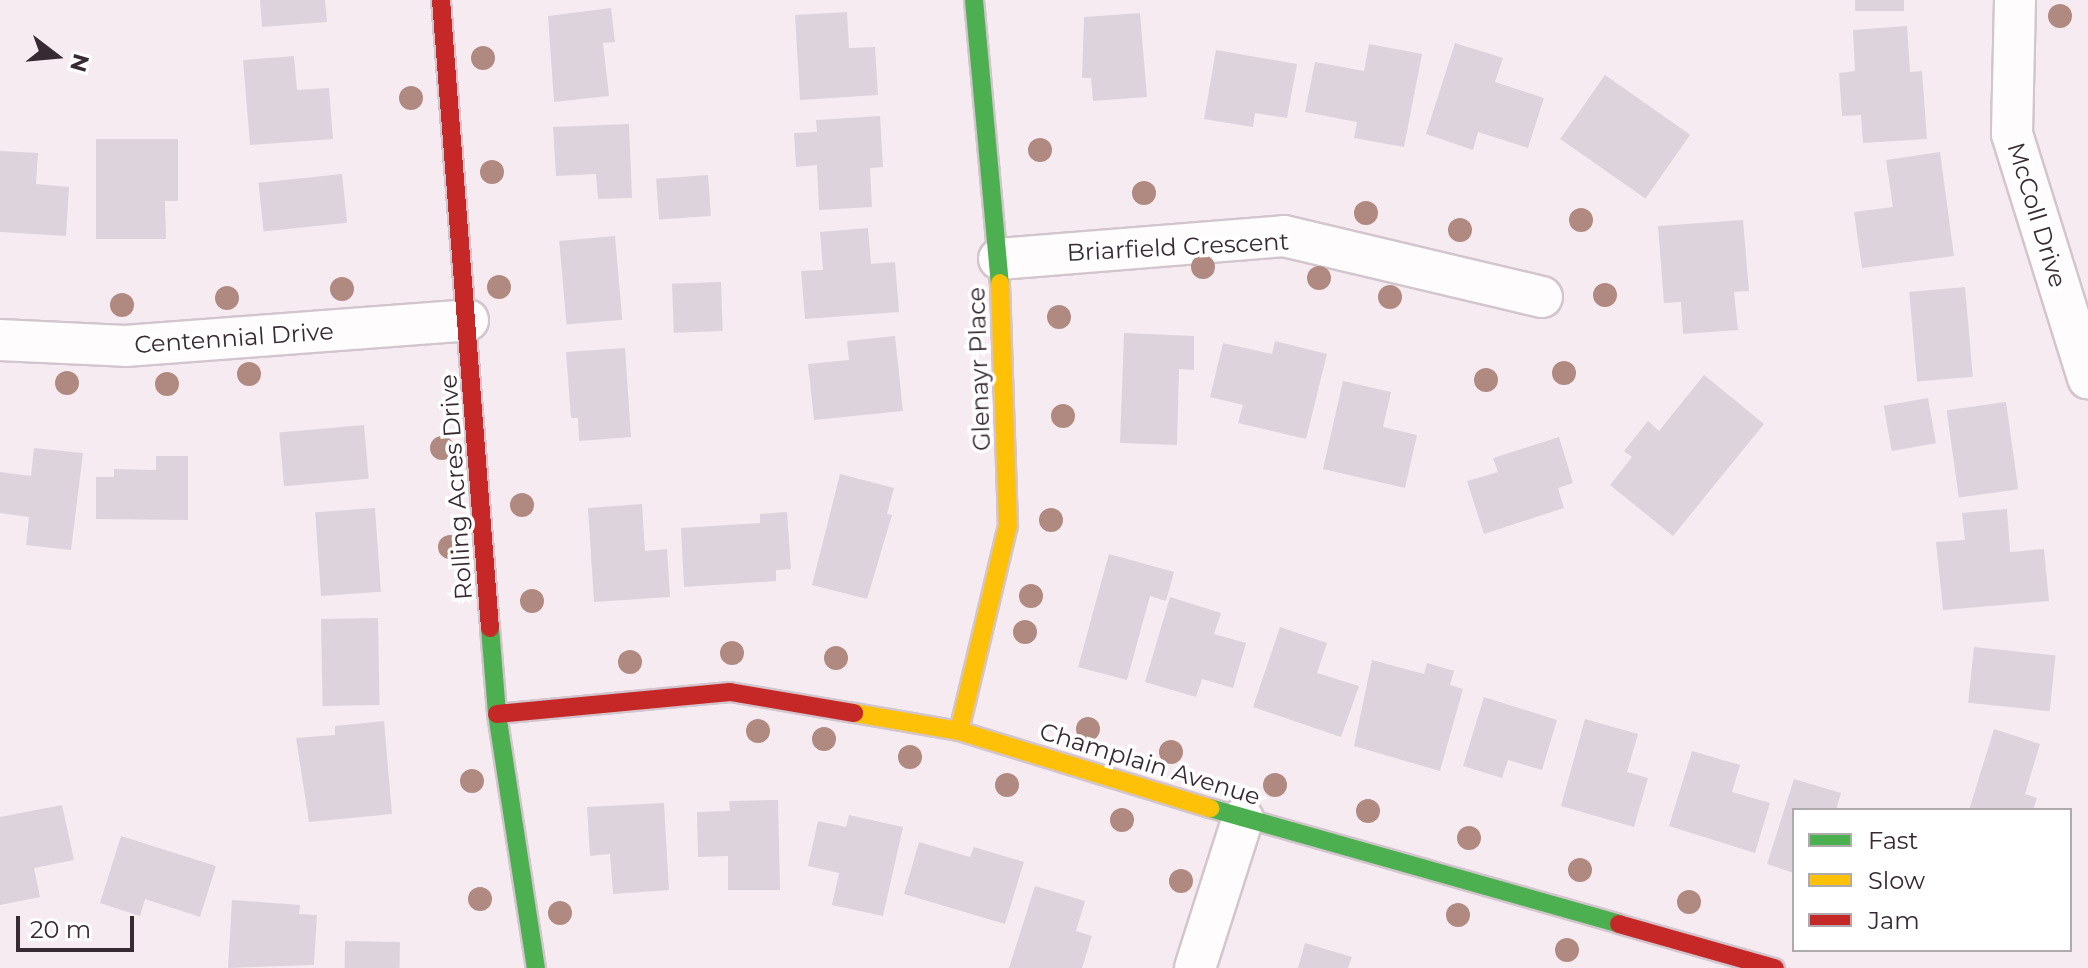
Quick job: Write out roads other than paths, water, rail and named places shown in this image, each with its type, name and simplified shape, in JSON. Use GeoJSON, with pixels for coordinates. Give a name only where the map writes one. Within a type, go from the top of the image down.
{"type":"FeatureCollection","features":[{"type":"Feature","properties":{"kind":"street","name":"Rolling Acres Drive"},"geometry":{"type":"LineString","coordinates":[[441,0],[497,714],[536,968]]}},
{"type":"Feature","properties":{"kind":"street","name":"Glenayr Place"},"geometry":{"type":"LineString","coordinates":[[959,731],[1008,526],[999,259],[974,0]]}},
{"type":"Feature","properties":{"kind":"street","name":"McColl Drive"},"geometry":{"type":"LineString","coordinates":[[2015,0],[2012,134],[2088,378]]}},
{"type":"Feature","properties":{"kind":"street","name":"Briarfield Crescent"},"geometry":{"type":"LineString","coordinates":[[999,259],[1284,236],[1542,297]]}},
{"type":"Feature","properties":{"kind":"street","name":"Centennial Drive"},"geometry":{"type":"LineString","coordinates":[[0,340],[125,346],[468,320]]}},
{"type":"Feature","properties":{"kind":"street","name":"Champlain Avenue"},"geometry":{"type":"LineString","coordinates":[[497,714],[730,692],[959,731],[1243,818],[1775,968]]}},
{"type":"Feature","properties":{"kind":"street"},"geometry":{"type":"LineString","coordinates":[[1195,968],[1243,818]]}}]}
